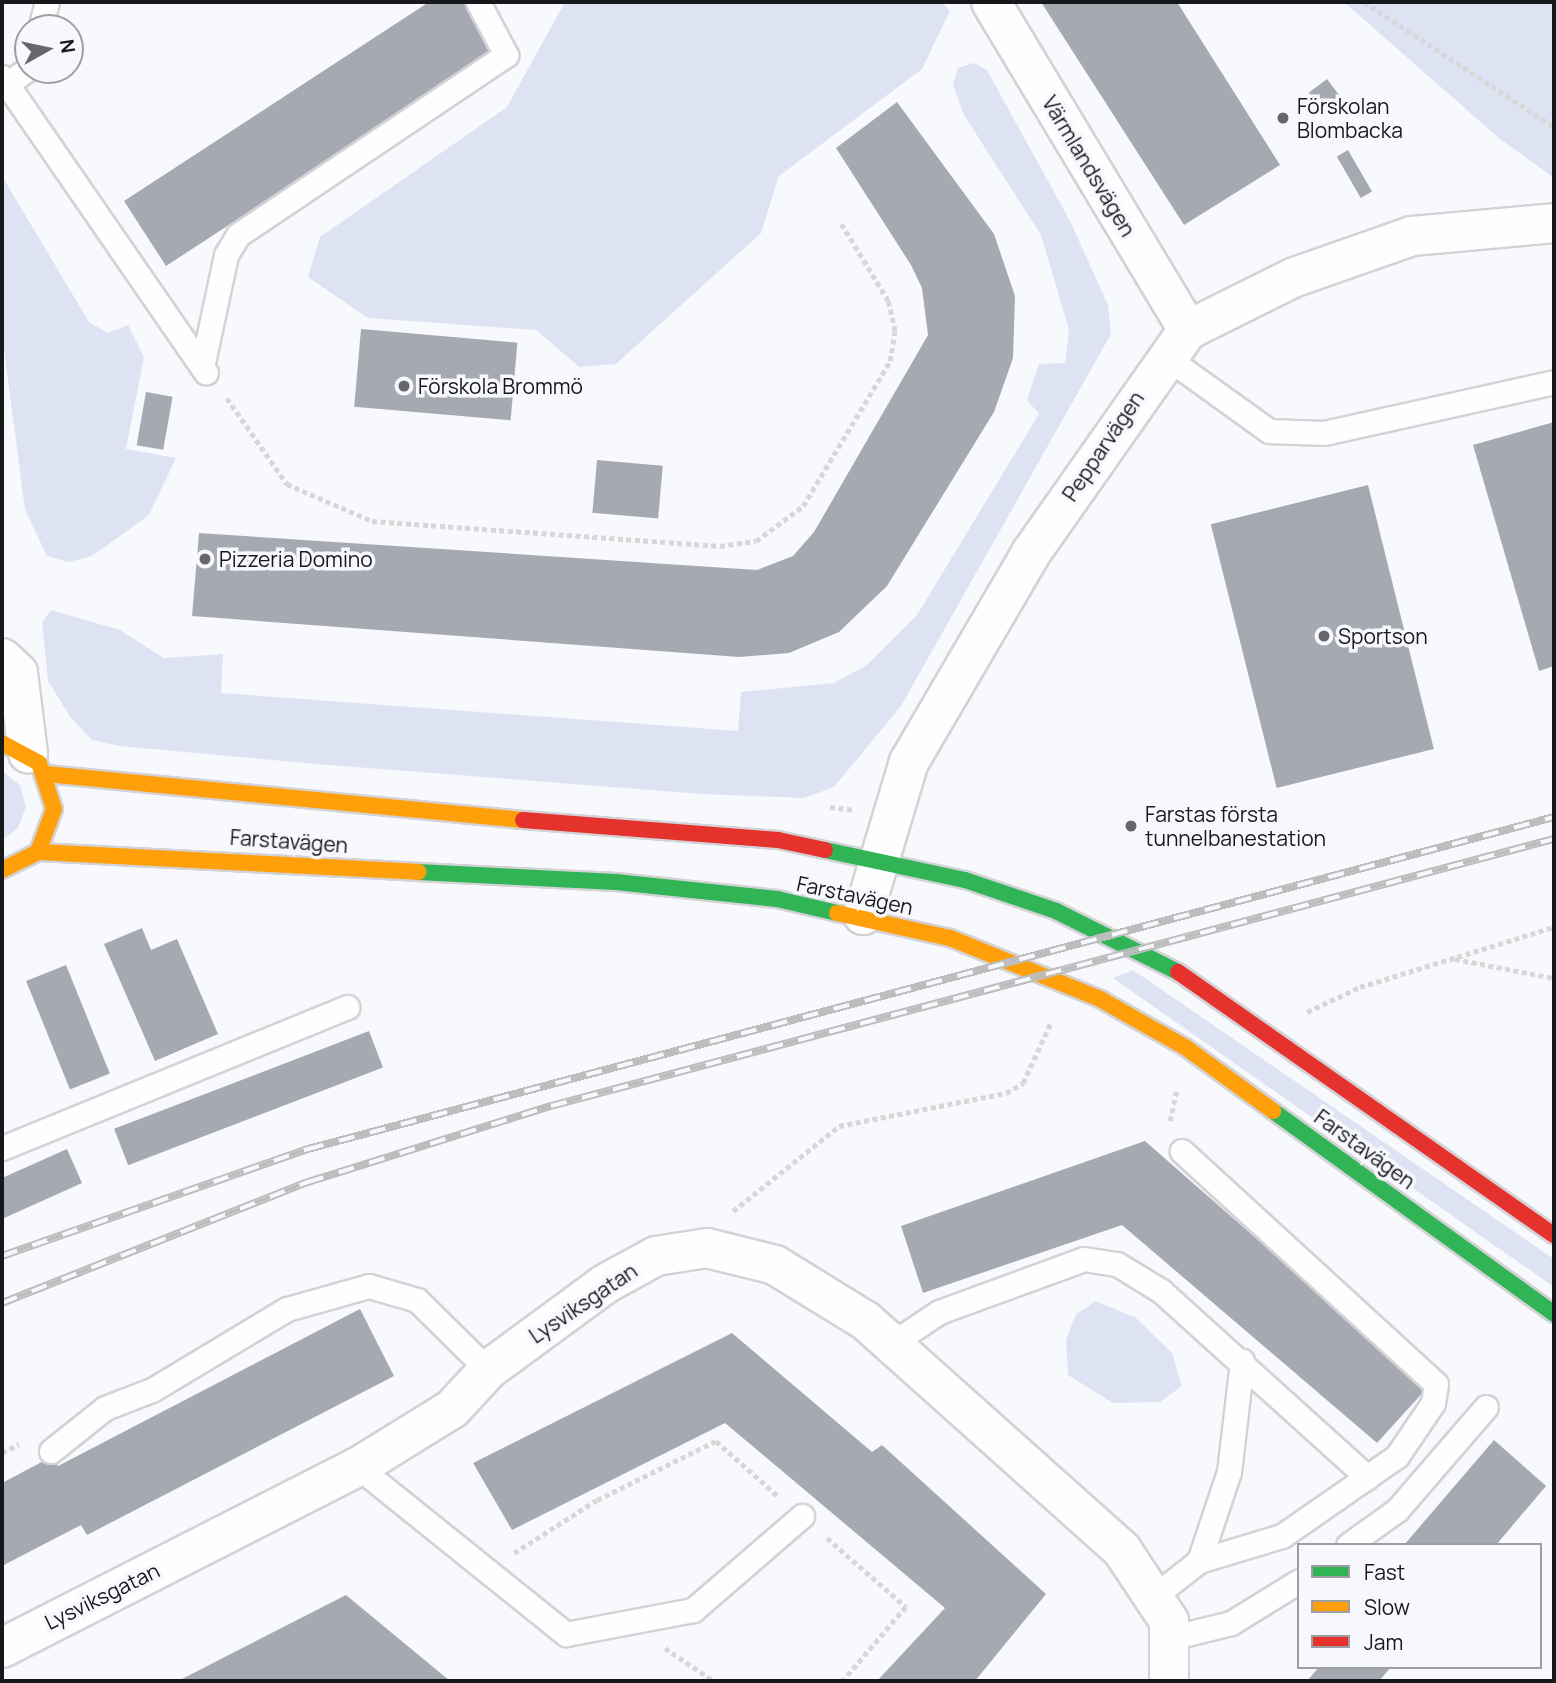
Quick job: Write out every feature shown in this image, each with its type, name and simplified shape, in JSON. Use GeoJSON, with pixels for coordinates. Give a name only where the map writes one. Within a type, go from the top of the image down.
{"type":"FeatureCollection","features":[{"type":"Feature","properties":{"kind":"street","name":"Värmlandsvägen"},"geometry":{"type":"LineString","coordinates":[[991,2],[1177,343]]}},
{"type":"Feature","properties":{"kind":"street","name":"Pepparvägen"},"geometry":{"type":"LineString","coordinates":[[863,915],[909,762],[1031,553],[1177,343],[1295,277],[1412,236],[1554,222]]}},
{"type":"Feature","properties":{"kind":"street"},"geometry":{"type":"LineString","coordinates":[[2,658],[18,673],[25,757],[54,809],[38,852]]}},
{"type":"Feature","properties":{"kind":"street","name":"Farstavägen"},"geometry":{"type":"LineString","coordinates":[[25,757],[261,799],[778,840],[879,858],[1056,911],[1184,975],[1554,1235]]}},
{"type":"Feature","properties":{"kind":"street","name":"Farstavägen"},"geometry":{"type":"LineString","coordinates":[[2,870],[38,852],[616,882],[863,915],[950,938],[1088,994],[1185,1047],[1554,1314]]}},
{"type":"Feature","properties":{"kind":"street","name":"Lysviksgatan"},"geometry":{"type":"LineString","coordinates":[[2,1648],[358,1467],[452,1409],[488,1370],[605,1283],[656,1256],[703,1248],[741,1252],[775,1265],[891,1344],[1122,1550],[1169,1621],[1169,1681]]}},
{"type":"Feature","properties":{"kind":"lane"},"geometry":{"type":"LineString","coordinates":[[204,370],[226,256],[238,235],[506,55],[478,2]]}},
{"type":"Feature","properties":{"kind":"lane"},"geometry":{"type":"LineString","coordinates":[[4,81],[204,370]]}},
{"type":"Feature","properties":{"kind":"lane"},"geometry":{"type":"LineString","coordinates":[[1177,343],[1269,431],[1324,433],[1554,382]]}},
{"type":"Feature","properties":{"kind":"lane"},"geometry":{"type":"LineString","coordinates":[[4,1140],[347,1007]]}},
{"type":"Feature","properties":{"kind":"lane"},"geometry":{"type":"LineString","coordinates":[[1153,1597],[1199,1561],[1282,1536],[1397,1455],[1433,1403],[1436,1384],[1182,1151]]}},
{"type":"Feature","properties":{"kind":"lane"},"geometry":{"type":"LineString","coordinates":[[891,1344],[939,1312],[1084,1259],[1117,1264],[1161,1291],[1242,1361],[1367,1477]]}},
{"type":"Feature","properties":{"kind":"lane"},"geometry":{"type":"LineString","coordinates":[[51,1451],[105,1408],[152,1390],[287,1309],[369,1286],[417,1300],[488,1370]]}},
{"type":"Feature","properties":{"kind":"lane"},"geometry":{"type":"LineString","coordinates":[[1199,1561],[1229,1472],[1242,1361]]}},
{"type":"Feature","properties":{"kind":"lane"},"geometry":{"type":"LineString","coordinates":[[1351,1543],[1397,1510],[1486,1407]]}},
{"type":"Feature","properties":{"kind":"lane"},"geometry":{"type":"LineString","coordinates":[[358,1467],[483,1572],[566,1634],[693,1610],[802,1516]]}},
{"type":"Feature","properties":{"kind":"lane"},"geometry":{"type":"LineString","coordinates":[[1170,1638],[1231,1623],[1297,1582]]}},
{"type":"Feature","properties":{"kind":"path"},"geometry":{"type":"LineString","coordinates":[[1364,2],[1554,127]]}},
{"type":"Feature","properties":{"kind":"path"},"geometry":{"type":"LineString","coordinates":[[204,370],[287,484],[372,522],[720,546],[756,541],[803,506],[890,361],[895,331],[888,302],[840,222]]}},
{"type":"Feature","properties":{"kind":"path"},"geometry":{"type":"LineString","coordinates":[[1298,1018],[1360,987],[1554,927]]}},
{"type":"Feature","properties":{"kind":"path"},"geometry":{"type":"LineString","coordinates":[[1453,958],[1554,978]]}},
{"type":"Feature","properties":{"kind":"path"},"geometry":{"type":"LineString","coordinates":[[703,1248],[741,1201],[839,1126],[1006,1093],[1023,1083],[1056,1012]]}},
{"type":"Feature","properties":{"kind":"path"},"geometry":{"type":"LineString","coordinates":[[483,1572],[597,1500],[716,1441],[906,1607],[844,1681]]}},
{"type":"Feature","properties":{"kind":"path"},"geometry":{"type":"LineString","coordinates":[[632,1621],[714,1681]]}},
{"type":"Feature","properties":{"kind":"shaded area"},"geometry":{"type":"Polygon","coordinates":[[[565,2],[942,2],[950,11],[922,69],[779,176],[761,233],[616,364],[579,367],[536,330],[368,318],[308,277],[320,237],[507,107],[565,2]]]}},
{"type":"Feature","properties":{"kind":"shaded area"},"geometry":{"type":"Polygon","coordinates":[[[1344,2],[1554,2],[1554,178],[1500,139],[1344,2]]]}},
{"type":"Feature","properties":{"kind":"shaded area"},"geometry":{"type":"Polygon","coordinates":[[[974,63],[987,70],[1071,223],[1108,305],[1111,334],[901,706],[834,787],[804,798],[702,794],[316,764],[120,746],[92,740],[71,718],[48,681],[42,622],[51,610],[120,630],[164,658],[223,654],[221,693],[738,731],[741,692],[834,683],[867,665],[917,615],[1039,414],[1027,400],[1039,364],[1065,363],[1069,330],[1041,235],[964,115],[953,85],[958,68],[974,63]]]}},
{"type":"Feature","properties":{"kind":"shaded area"},"geometry":{"type":"Polygon","coordinates":[[[2,176],[89,322],[108,333],[128,325],[144,357],[126,449],[176,458],[149,515],[92,556],[69,562],[47,556],[25,510],[2,334],[2,176]]]}},
{"type":"Feature","properties":{"kind":"shaded area"},"geometry":{"type":"Polygon","coordinates":[[[2,771],[20,785],[26,807],[18,828],[2,840],[2,771]]]}},
{"type":"Feature","properties":{"kind":"shaded area"},"geometry":{"type":"Polygon","coordinates":[[[1133,970],[1554,1259],[1554,1287],[1113,978],[1133,970]]]}},
{"type":"Feature","properties":{"kind":"shaded area"},"geometry":{"type":"Polygon","coordinates":[[[1096,1301],[1136,1318],[1172,1353],[1182,1386],[1160,1402],[1113,1403],[1068,1375],[1066,1340],[1076,1314],[1096,1301]]]}},
{"type":"Feature","properties":{"kind":"building"},"geometry":{"type":"Polygon","coordinates":[[[429,2],[471,2],[500,48],[166,266],[124,201],[429,2]]]}},
{"type":"Feature","properties":{"kind":"building"},"geometry":{"type":"Polygon","coordinates":[[[1041,2],[1177,2],[1280,165],[1184,225],[1041,2]]]}},
{"type":"Feature","properties":{"kind":"building"},"geometry":{"type":"Polygon","coordinates":[[[1327,79],[1340,96],[1321,110],[1309,93],[1327,79]]]}},
{"type":"Feature","properties":{"kind":"building"},"geometry":{"type":"Polygon","coordinates":[[[897,102],[994,234],[1015,296],[1013,358],[994,412],[887,586],[839,632],[789,653],[739,657],[192,616],[199,533],[757,570],[793,556],[814,532],[928,335],[922,288],[911,265],[836,148],[897,102]]]}},
{"type":"Feature","properties":{"kind":"building"},"geometry":{"type":"Polygon","coordinates":[[[1348,150],[1372,192],[1361,198],[1337,156],[1348,150]]]}},
{"type":"Feature","properties":{"kind":"building"},"geometry":{"type":"Polygon","coordinates":[[[361,329],[517,343],[511,420],[354,407],[361,329]]]}},
{"type":"Feature","properties":{"kind":"building"},"geometry":{"type":"Polygon","coordinates":[[[146,392],[173,397],[163,450],[137,445],[146,392]]]}},
{"type":"Feature","properties":{"kind":"building"},"geometry":{"type":"Polygon","coordinates":[[[1554,422],[1554,666],[1539,671],[1473,445],[1554,422]]]}},
{"type":"Feature","properties":{"kind":"building"},"geometry":{"type":"Polygon","coordinates":[[[597,460],[663,466],[658,519],[592,513],[597,460]]]}},
{"type":"Feature","properties":{"kind":"building","name":"Sportson"},"geometry":{"type":"Polygon","coordinates":[[[1368,485],[1434,749],[1277,788],[1211,524],[1368,485]]]}},
{"type":"Feature","properties":{"kind":"building"},"geometry":{"type":"Polygon","coordinates":[[[142,928],[151,950],[177,939],[218,1034],[155,1061],[104,944],[142,928]]]}},
{"type":"Feature","properties":{"kind":"building"},"geometry":{"type":"Polygon","coordinates":[[[66,965],[110,1073],[70,1090],[26,981],[66,965]]]}},
{"type":"Feature","properties":{"kind":"building"},"geometry":{"type":"Polygon","coordinates":[[[369,1031],[383,1067],[128,1165],[114,1129],[369,1031]]]}},
{"type":"Feature","properties":{"kind":"building"},"geometry":{"type":"Polygon","coordinates":[[[1145,1141],[1427,1388],[1377,1443],[1122,1225],[923,1293],[901,1226],[1145,1141]]]}},
{"type":"Feature","properties":{"kind":"building"},"geometry":{"type":"Polygon","coordinates":[[[67,1149],[82,1183],[2,1219],[2,1178],[67,1149]]]}},
{"type":"Feature","properties":{"kind":"building"},"geometry":{"type":"Polygon","coordinates":[[[360,1309],[394,1376],[87,1535],[81,1525],[2,1566],[2,1483],[53,1456],[58,1466],[360,1309]]]}},
{"type":"Feature","properties":{"kind":"building"},"geometry":{"type":"Polygon","coordinates":[[[732,1333],[872,1452],[882,1445],[1046,1594],[975,1681],[877,1681],[945,1608],[725,1423],[512,1530],[473,1463],[732,1333]]]}},
{"type":"Feature","properties":{"kind":"building"},"geometry":{"type":"Polygon","coordinates":[[[1494,1440],[1546,1486],[1498,1543],[1406,1543],[1494,1440]]]}},
{"type":"Feature","properties":{"kind":"building"},"geometry":{"type":"Polygon","coordinates":[[[346,1595],[450,1681],[178,1681],[346,1595]]]}},
{"type":"Feature","properties":{"kind":"building"},"geometry":{"type":"Polygon","coordinates":[[[1317,1669],[1389,1669],[1379,1681],[1307,1681],[1317,1669]]]}},
{"type":"Feature","properties":{"kind":"railway"},"geometry":{"type":"LineString","coordinates":[[2,1256],[308,1149],[1554,817]]}},
{"type":"Feature","properties":{"kind":"railway"},"geometry":{"type":"LineString","coordinates":[[2,1303],[308,1182],[551,1106],[1554,839]]}},
{"type":"Feature","properties":{"kind":"traffic: fast"},"geometry":{"type":"LineString","coordinates":[[825,850],[965,880],[1056,911],[1178,972]]}},
{"type":"Feature","properties":{"kind":"traffic: fast"},"geometry":{"type":"LineString","coordinates":[[418,872],[616,882],[777,899],[837,913]]}},
{"type":"Feature","properties":{"kind":"traffic: fast"},"geometry":{"type":"LineString","coordinates":[[1273,1111],[1554,1314]]}},
{"type":"Feature","properties":{"kind":"traffic: slow"},"geometry":{"type":"LineString","coordinates":[[2,743],[39,763],[54,809],[38,852],[2,870]]}},
{"type":"Feature","properties":{"kind":"traffic: slow"},"geometry":{"type":"LineString","coordinates":[[46,774],[523,820]]}},
{"type":"Feature","properties":{"kind":"traffic: slow"},"geometry":{"type":"LineString","coordinates":[[38,852],[418,872]]}},
{"type":"Feature","properties":{"kind":"traffic: slow"},"geometry":{"type":"LineString","coordinates":[[837,913],[950,938],[1100,999],[1185,1047],[1273,1111]]}},
{"type":"Feature","properties":{"kind":"traffic: jam"},"geometry":{"type":"LineString","coordinates":[[523,820],[778,840],[825,850]]}},
{"type":"Feature","properties":{"kind":"traffic: jam"},"geometry":{"type":"LineString","coordinates":[[1178,972],[1554,1235]]}},
{"type":"Feature","properties":{"kind":"place","name":"Förskolan Blombacka"},"geometry":{"type":"Point","coordinates":[1283,118]}},
{"type":"Feature","properties":{"kind":"place","name":"Förskola Brommö"},"geometry":{"type":"Point","coordinates":[404,386]}},
{"type":"Feature","properties":{"kind":"place","name":"Pizzeria Domino"},"geometry":{"type":"Point","coordinates":[205,559]}},
{"type":"Feature","properties":{"kind":"place","name":"Sportson"},"geometry":{"type":"Point","coordinates":[1324,636]}},
{"type":"Feature","properties":{"kind":"place","name":"Farstas första tunnelbanestation"},"geometry":{"type":"Point","coordinates":[1131,826]}}]}
